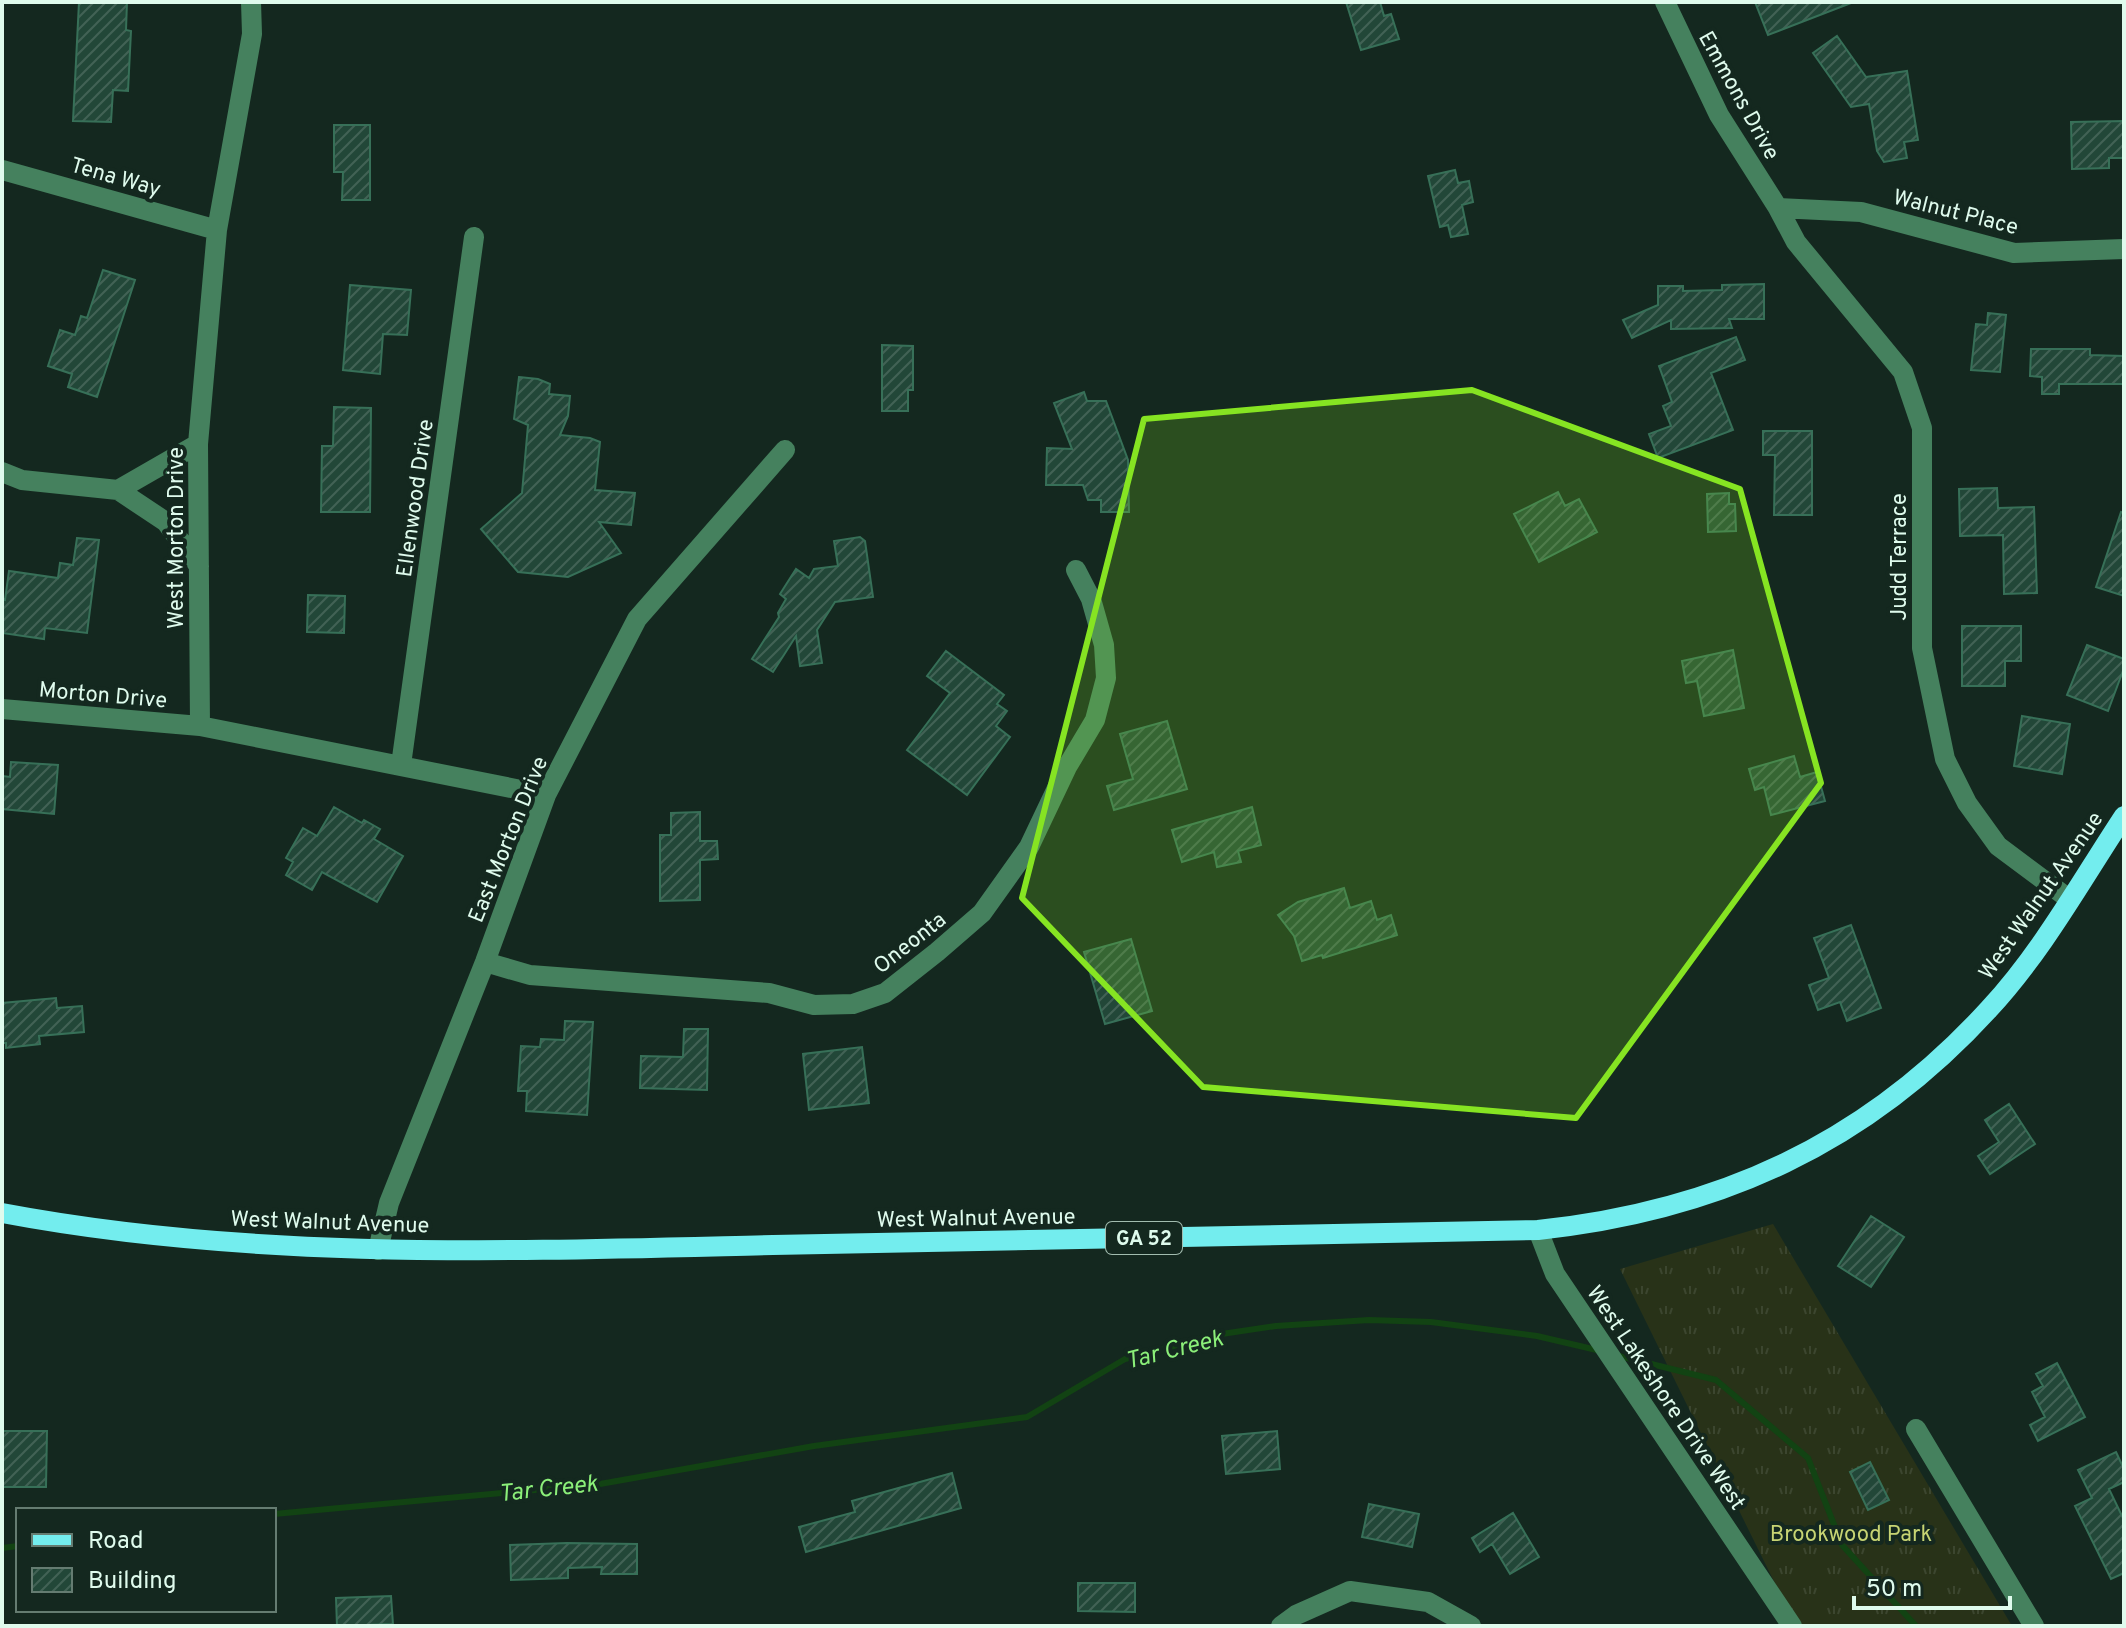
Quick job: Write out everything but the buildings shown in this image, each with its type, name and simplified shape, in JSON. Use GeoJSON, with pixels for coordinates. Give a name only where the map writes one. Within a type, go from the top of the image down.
{"type":"FeatureCollection","features":[{"type":"Feature","properties":{"kind":"main road","name":"West Walnut Avenue"},"geometry":{"type":"LineString","coordinates":[[2,1213],[191,1238],[378,1250],[667,1248],[1538,1230],[1639,1216],[1694,1201],[1785,1164],[1848,1128],[1923,1074],[1990,1008],[2031,956],[2124,816]]}},
{"type":"Feature","properties":{"kind":"street","name":"West Morton Drive"},"geometry":{"type":"LineString","coordinates":[[200,726],[198,444],[217,230],[252,34],[251,2]]}},
{"type":"Feature","properties":{"kind":"street","name":"Emmons Drive"},"geometry":{"type":"LineString","coordinates":[[1665,2],[1719,115],[1778,208]]}},
{"type":"Feature","properties":{"kind":"street","name":"Tena Way"},"geometry":{"type":"LineString","coordinates":[[2,170],[217,230]]}},
{"type":"Feature","properties":{"kind":"street","name":"Walnut Place"},"geometry":{"type":"LineString","coordinates":[[1778,208],[1861,212],[2014,253],[2124,249]]}},
{"type":"Feature","properties":{"kind":"street","name":"Judd Terrace"},"geometry":{"type":"LineString","coordinates":[[1778,208],[1796,242],[1903,372],[1922,428],[1922,648],[1945,759],[1954,781],[1998,846],[2069,899]]}},
{"type":"Feature","properties":{"kind":"street","name":"Ellenwood Drive"},"geometry":{"type":"LineString","coordinates":[[401,765],[474,237]]}},
{"type":"Feature","properties":{"kind":"street"},"geometry":{"type":"LineString","coordinates":[[118,490],[198,444]]}},
{"type":"Feature","properties":{"kind":"street","name":"East Morton Drive"},"geometry":{"type":"LineString","coordinates":[[378,1250],[389,1203],[485,962],[546,795],[637,619],[785,450]]}},
{"type":"Feature","properties":{"kind":"street"},"geometry":{"type":"LineString","coordinates":[[2,472],[22,480],[118,490],[166,522],[199,566]]}},
{"type":"Feature","properties":{"kind":"street","name":"Oneonta"},"geometry":{"type":"LineString","coordinates":[[485,962],[530,975],[769,993],[814,1005],[853,1004],[885,993],[982,913],[1029,847],[1067,767],[1095,720],[1106,678],[1104,645],[1091,599],[1076,570]]}},
{"type":"Feature","properties":{"kind":"street","name":"Morton Drive"},"geometry":{"type":"LineString","coordinates":[[2,709],[200,726]]}},
{"type":"Feature","properties":{"kind":"street"},"geometry":{"type":"LineString","coordinates":[[200,726],[546,795]]}},
{"type":"Feature","properties":{"kind":"street","name":"West Lakeshore Drive West"},"geometry":{"type":"LineString","coordinates":[[1538,1230],[1555,1274],[1792,1626]]}},
{"type":"Feature","properties":{"kind":"street"},"geometry":{"type":"LineString","coordinates":[[1916,1429],[2034,1626]]}},
{"type":"Feature","properties":{"kind":"street"},"geometry":{"type":"LineString","coordinates":[[1281,1626],[1296,1615],[1350,1591],[1428,1602],[1471,1626]]}},
{"type":"Feature","properties":{"kind":"highlighted area"},"geometry":{"type":"Polygon","coordinates":[[[1472,390],[1740,489],[1821,783],[1576,1118],[1203,1087],[1022,898],[1144,419],[1472,390]]]}},
{"type":"Feature","properties":{"kind":"green space","name":"Brookwood Park"},"geometry":{"type":"Polygon","coordinates":[[[1773,1224],[2012,1626],[1796,1626],[1620,1269],[1773,1224]]]}},
{"type":"Feature","properties":{"kind":"waterway","name":"Tar Creek"},"geometry":{"type":"LineString","coordinates":[[276,1514],[600,1484],[814,1446],[1027,1417],[1125,1359],[1215,1335],[1276,1326],[1369,1320],[1431,1322],[1537,1336],[1601,1351]]}},
{"type":"Feature","properties":{"kind":"waterway","name":"Tar Creek"},"geometry":{"type":"LineString","coordinates":[[1615,1355],[1716,1380],[1808,1458],[1842,1545],[1916,1626]]}},
{"type":"Feature","properties":{"kind":"waterway","name":"Tar Creek"},"geometry":{"type":"LineString","coordinates":[[2,1548],[16,1546]]}}]}
